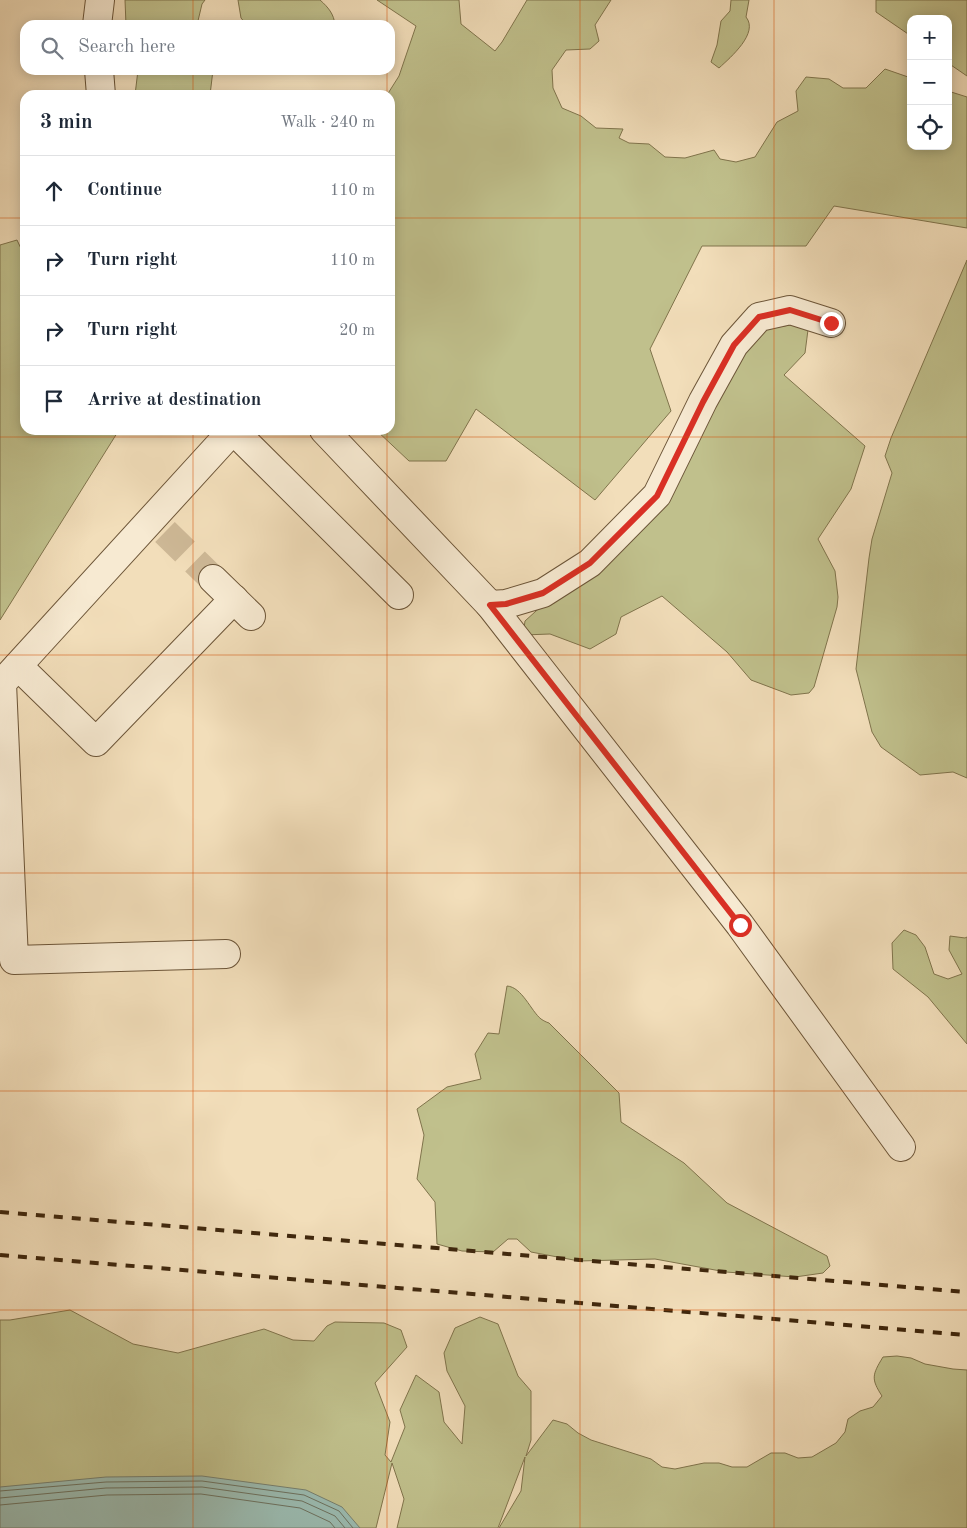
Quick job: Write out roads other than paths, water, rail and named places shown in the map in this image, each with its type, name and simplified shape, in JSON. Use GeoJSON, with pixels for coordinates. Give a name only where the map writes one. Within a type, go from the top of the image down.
{"type":"FeatureCollection","features":[{"type":"Feature","properties":{"kind":"lane"},"geometry":{"type":"LineString","coordinates":[[98,20],[100,0]]}},
{"type":"Feature","properties":{"kind":"lane"},"geometry":{"type":"LineString","coordinates":[[99,75],[101,90]]}},
{"type":"Feature","properties":{"kind":"lane"},"geometry":{"type":"LineString","coordinates":[[490,605],[506,604],[543,593],[590,563],[657,496],[703,402],[734,345],[759,317],[790,310],[831,323]]}},
{"type":"Feature","properties":{"kind":"lane"},"geometry":{"type":"LineString","coordinates":[[226,954],[14,960],[2,683],[158,526],[229,435]]}},
{"type":"Feature","properties":{"kind":"lane"},"geometry":{"type":"LineString","coordinates":[[238,435],[399,595]]}},
{"type":"Feature","properties":{"kind":"lane"},"geometry":{"type":"LineString","coordinates":[[329,435],[490,605],[740,925],[901,1147]]}},
{"type":"Feature","properties":{"kind":"lane"},"geometry":{"type":"LineString","coordinates":[[18,666],[96,742],[243,607],[213,579]]}},
{"type":"Feature","properties":{"kind":"water"},"geometry":{"type":"Polygon","coordinates":[[[202,1476],[306,1490],[342,1507],[360,1528],[0,1528],[0,1487],[106,1477],[202,1476]]]}},
{"type":"Feature","properties":{"kind":"tunnel"},"geometry":{"type":"LineString","coordinates":[[165,532],[213,579]]}},
{"type":"Feature","properties":{"kind":"railway"},"geometry":{"type":"LineString","coordinates":[[0,1212],[967,1292]]}},
{"type":"Feature","properties":{"kind":"railway"},"geometry":{"type":"LineString","coordinates":[[0,1255],[967,1335]]}}]}
